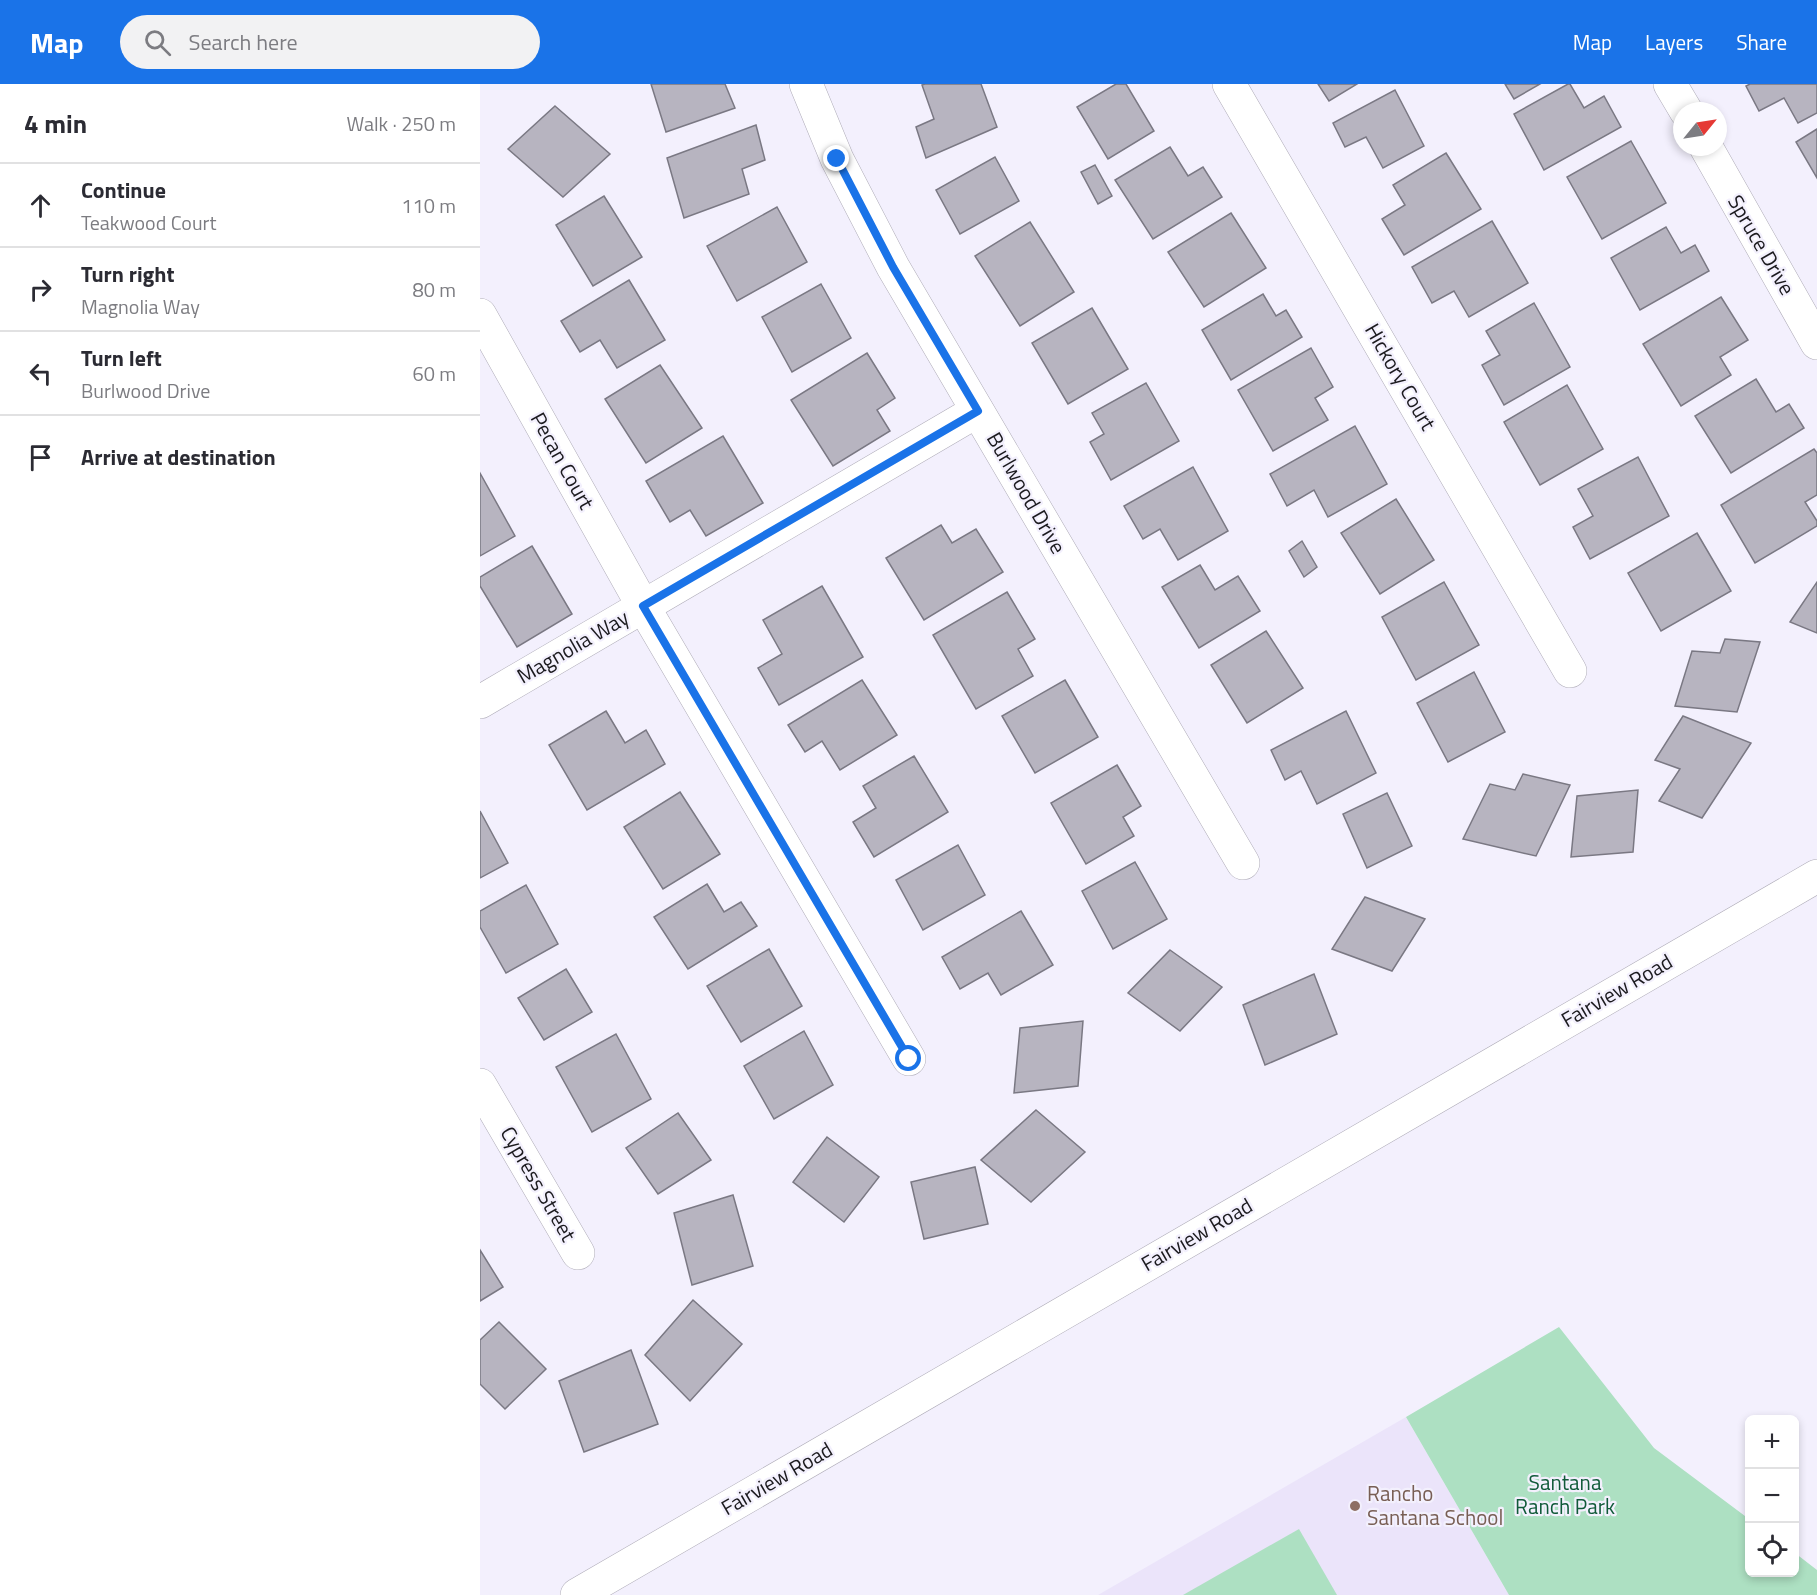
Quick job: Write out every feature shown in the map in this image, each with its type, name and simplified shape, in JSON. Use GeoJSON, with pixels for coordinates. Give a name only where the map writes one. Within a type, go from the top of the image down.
{"type":"FeatureCollection","features":[{"type":"Feature","properties":{"kind":"street","name":"Burlwood Drive"},"geometry":{"type":"LineString","coordinates":[[806,84],[837,159],[893,267],[1243,863]]}},
{"type":"Feature","properties":{"kind":"street","name":"Hickory Court"},"geometry":{"type":"LineString","coordinates":[[1229,84],[1570,671]]}},
{"type":"Feature","properties":{"kind":"street"},"geometry":{"type":"LineString","coordinates":[[1670,84],[1681,102]]}},
{"type":"Feature","properties":{"kind":"street","name":"Spruce Drive"},"geometry":{"type":"LineString","coordinates":[[1711,156],[1817,343]]}},
{"type":"Feature","properties":{"kind":"street","name":"Pecan Court"},"geometry":{"type":"LineString","coordinates":[[480,315],[643,606],[909,1059]]}},
{"type":"Feature","properties":{"kind":"street","name":"Magnolia Way"},"geometry":{"type":"LineString","coordinates":[[480,702],[978,411]]}},
{"type":"Feature","properties":{"kind":"street","name":"Fairview Road"},"geometry":{"type":"LineString","coordinates":[[577,1595],[1817,876]]}},
{"type":"Feature","properties":{"kind":"street","name":"Cypress Street"},"geometry":{"type":"LineString","coordinates":[[480,1084],[578,1253]]}},
{"type":"Feature","properties":{"kind":"shaded area","name":"Rancho Santana School"},"geometry":{"type":"Polygon","coordinates":[[[1406,1417],[1509,1595],[1098,1595],[1406,1417]]]}},
{"type":"Feature","properties":{"kind":"green space","name":"Santana Ranch Park"},"geometry":{"type":"Polygon","coordinates":[[[1559,1327],[1654,1448],[1745,1516],[1745,1577],[1799,1577],[1799,1556],[1817,1570],[1817,1595],[1509,1595],[1406,1417],[1559,1327]]]}},
{"type":"Feature","properties":{"kind":"green space"},"geometry":{"type":"Polygon","coordinates":[[[1299,1529],[1337,1595],[1183,1595],[1299,1529]]]}},
{"type":"Feature","properties":{"kind":"building"},"geometry":{"type":"Polygon","coordinates":[[[651,84],[725,84],[735,108],[666,132],[651,84]]]}},
{"type":"Feature","properties":{"kind":"building"},"geometry":{"type":"Polygon","coordinates":[[[981,84],[997,127],[926,158],[916,127],[934,119],[922,85],[981,84]]]}},
{"type":"Feature","properties":{"kind":"building"},"geometry":{"type":"Polygon","coordinates":[[[1116,84],[1126,84],[1154,131],[1108,159],[1077,107],[1116,84]]]}},
{"type":"Feature","properties":{"kind":"building"},"geometry":{"type":"Polygon","coordinates":[[[1318,84],[1357,84],[1329,101],[1318,84]]]}},
{"type":"Feature","properties":{"kind":"building"},"geometry":{"type":"Polygon","coordinates":[[[1505,84],[1540,84],[1514,99],[1505,84]]]}},
{"type":"Feature","properties":{"kind":"building"},"geometry":{"type":"Polygon","coordinates":[[[1568,84],[1584,108],[1604,96],[1621,127],[1544,170],[1514,114],[1568,84]]]}},
{"type":"Feature","properties":{"kind":"building"},"geometry":{"type":"Polygon","coordinates":[[[1750,84],[1817,84],[1817,113],[1798,123],[1784,98],[1759,111],[1746,86],[1750,84]]]}},
{"type":"Feature","properties":{"kind":"building"},"geometry":{"type":"Polygon","coordinates":[[[1395,90],[1424,146],[1383,168],[1366,137],[1345,147],[1333,123],[1395,90]]]}},
{"type":"Feature","properties":{"kind":"building"},"geometry":{"type":"Polygon","coordinates":[[[555,106],[610,154],[563,197],[508,149],[555,106]]]}},
{"type":"Feature","properties":{"kind":"building"},"geometry":{"type":"Polygon","coordinates":[[[756,125],[765,160],[742,169],[749,194],[684,218],[667,158],[756,125]]]}},
{"type":"Feature","properties":{"kind":"building"},"geometry":{"type":"Polygon","coordinates":[[[1817,129],[1817,178],[1796,142],[1817,129]]]}},
{"type":"Feature","properties":{"kind":"building"},"geometry":{"type":"Polygon","coordinates":[[[1631,141],[1666,203],[1602,239],[1567,177],[1631,141]]]}},
{"type":"Feature","properties":{"kind":"building"},"geometry":{"type":"Polygon","coordinates":[[[1170,147],[1188,176],[1203,167],[1222,197],[1153,239],[1115,180],[1170,147]]]}},
{"type":"Feature","properties":{"kind":"building"},"geometry":{"type":"Polygon","coordinates":[[[1446,153],[1481,209],[1404,255],[1382,219],[1405,205],[1393,185],[1446,153]]]}},
{"type":"Feature","properties":{"kind":"building"},"geometry":{"type":"Polygon","coordinates":[[[995,157],[1019,201],[960,234],[936,190],[995,157]]]}},
{"type":"Feature","properties":{"kind":"building"},"geometry":{"type":"Polygon","coordinates":[[[1095,165],[1112,196],[1098,204],[1081,172],[1095,165]]]}},
{"type":"Feature","properties":{"kind":"building"},"geometry":{"type":"Polygon","coordinates":[[[604,196],[642,257],[593,286],[556,225],[604,196]]]}},
{"type":"Feature","properties":{"kind":"building"},"geometry":{"type":"Polygon","coordinates":[[[777,207],[807,262],[737,301],[707,246],[777,207]]]}},
{"type":"Feature","properties":{"kind":"building"},"geometry":{"type":"Polygon","coordinates":[[[1231,213],[1266,268],[1204,307],[1168,252],[1231,213]]]}},
{"type":"Feature","properties":{"kind":"building"},"geometry":{"type":"Polygon","coordinates":[[[1492,221],[1528,283],[1469,317],[1454,291],[1432,303],[1412,267],[1492,221]]]}},
{"type":"Feature","properties":{"kind":"building"},"geometry":{"type":"Polygon","coordinates":[[[1030,222],[1074,292],[1020,326],[975,256],[1030,222]]]}},
{"type":"Feature","properties":{"kind":"building"},"geometry":{"type":"Polygon","coordinates":[[[1666,227],[1681,253],[1695,245],[1709,271],[1640,310],[1611,258],[1666,227]]]}},
{"type":"Feature","properties":{"kind":"building"},"geometry":{"type":"Polygon","coordinates":[[[629,280],[665,340],[617,368],[600,340],[580,352],[561,321],[629,280]]]}},
{"type":"Feature","properties":{"kind":"building"},"geometry":{"type":"Polygon","coordinates":[[[821,284],[851,338],[792,372],[762,317],[821,284]]]}},
{"type":"Feature","properties":{"kind":"building"},"geometry":{"type":"Polygon","coordinates":[[[1263,294],[1276,316],[1286,310],[1302,337],[1231,380],[1202,330],[1263,294]]]}},
{"type":"Feature","properties":{"kind":"building"},"geometry":{"type":"Polygon","coordinates":[[[1721,297],[1748,340],[1720,357],[1731,375],[1681,406],[1643,344],[1721,297]]]}},
{"type":"Feature","properties":{"kind":"building"},"geometry":{"type":"Polygon","coordinates":[[[1534,303],[1570,367],[1504,405],[1482,365],[1500,355],[1486,331],[1534,303]]]}},
{"type":"Feature","properties":{"kind":"building"},"geometry":{"type":"Polygon","coordinates":[[[1092,308],[1128,369],[1068,404],[1032,343],[1092,308]]]}},
{"type":"Feature","properties":{"kind":"building"},"geometry":{"type":"Polygon","coordinates":[[[1311,348],[1333,387],[1315,398],[1328,420],[1273,451],[1238,390],[1311,348]]]}},
{"type":"Feature","properties":{"kind":"building"},"geometry":{"type":"Polygon","coordinates":[[[867,353],[895,398],[877,410],[890,431],[833,466],[791,400],[867,353]]]}},
{"type":"Feature","properties":{"kind":"building"},"geometry":{"type":"Polygon","coordinates":[[[660,365],[702,428],[646,463],[605,399],[660,365]]]}},
{"type":"Feature","properties":{"kind":"building"},"geometry":{"type":"Polygon","coordinates":[[[1756,379],[1776,412],[1789,404],[1804,428],[1731,473],[1695,416],[1756,379]]]}},
{"type":"Feature","properties":{"kind":"building"},"geometry":{"type":"Polygon","coordinates":[[[1146,383],[1179,441],[1111,480],[1090,442],[1104,434],[1092,413],[1146,383]]]}},
{"type":"Feature","properties":{"kind":"building"},"geometry":{"type":"Polygon","coordinates":[[[1567,385],[1603,449],[1540,485],[1504,422],[1567,385]]]}},
{"type":"Feature","properties":{"kind":"building"},"geometry":{"type":"Polygon","coordinates":[[[1355,426],[1387,484],[1328,517],[1314,490],[1287,506],[1270,474],[1355,426]]]}},
{"type":"Feature","properties":{"kind":"building"},"geometry":{"type":"Polygon","coordinates":[[[723,436],[763,503],[706,536],[690,510],[670,522],[646,481],[723,436]]]}},
{"type":"Feature","properties":{"kind":"building"},"geometry":{"type":"Polygon","coordinates":[[[1814,449],[1817,453],[1817,495],[1805,502],[1817,521],[1817,526],[1755,563],[1721,505],[1814,449]]]}},
{"type":"Feature","properties":{"kind":"building"},"geometry":{"type":"Polygon","coordinates":[[[1638,457],[1669,516],[1590,559],[1573,527],[1593,516],[1578,489],[1638,457]]]}},
{"type":"Feature","properties":{"kind":"building"},"geometry":{"type":"Polygon","coordinates":[[[1193,467],[1228,531],[1178,560],[1160,529],[1143,539],[1124,506],[1193,467]]]}},
{"type":"Feature","properties":{"kind":"building"},"geometry":{"type":"Polygon","coordinates":[[[480,473],[515,536],[480,556],[480,473]]]}},
{"type":"Feature","properties":{"kind":"building"},"geometry":{"type":"Polygon","coordinates":[[[1396,499],[1434,560],[1380,594],[1341,533],[1396,499]]]}},
{"type":"Feature","properties":{"kind":"building"},"geometry":{"type":"Polygon","coordinates":[[[941,525],[952,543],[976,529],[1003,572],[924,620],[886,558],[941,525]]]}},
{"type":"Feature","properties":{"kind":"building"},"geometry":{"type":"Polygon","coordinates":[[[1697,533],[1731,591],[1661,631],[1628,573],[1697,533]]]}},
{"type":"Feature","properties":{"kind":"building"},"geometry":{"type":"Polygon","coordinates":[[[1302,541],[1317,567],[1304,577],[1289,551],[1302,541]]]}},
{"type":"Feature","properties":{"kind":"building"},"geometry":{"type":"Polygon","coordinates":[[[532,546],[572,614],[517,647],[480,586],[480,577],[532,546]]]}},
{"type":"Feature","properties":{"kind":"building"},"geometry":{"type":"Polygon","coordinates":[[[1200,565],[1215,590],[1238,576],[1260,611],[1199,648],[1162,587],[1200,565]]]}},
{"type":"Feature","properties":{"kind":"building"},"geometry":{"type":"Polygon","coordinates":[[[1444,582],[1479,645],[1416,680],[1382,617],[1444,582]]]}},
{"type":"Feature","properties":{"kind":"building"},"geometry":{"type":"Polygon","coordinates":[[[1817,582],[1817,633],[1790,622],[1817,582]]]}},
{"type":"Feature","properties":{"kind":"building"},"geometry":{"type":"Polygon","coordinates":[[[822,586],[863,657],[779,705],[758,668],[782,654],[763,620],[822,586]]]}},
{"type":"Feature","properties":{"kind":"building"},"geometry":{"type":"Polygon","coordinates":[[[1007,592],[1035,639],[1018,649],[1033,676],[976,709],[933,635],[1007,592]]]}},
{"type":"Feature","properties":{"kind":"building"},"geometry":{"type":"Polygon","coordinates":[[[1266,631],[1303,688],[1247,723],[1211,665],[1266,631]]]}},
{"type":"Feature","properties":{"kind":"building"},"geometry":{"type":"Polygon","coordinates":[[[1725,639],[1760,642],[1737,712],[1675,706],[1692,651],[1720,653],[1725,639]]]}},
{"type":"Feature","properties":{"kind":"building"},"geometry":{"type":"Polygon","coordinates":[[[1474,672],[1505,732],[1448,762],[1417,703],[1474,672]]]}},
{"type":"Feature","properties":{"kind":"building"},"geometry":{"type":"Polygon","coordinates":[[[862,680],[897,735],[840,770],[822,741],[805,752],[788,725],[862,680]]]}},
{"type":"Feature","properties":{"kind":"building"},"geometry":{"type":"Polygon","coordinates":[[[1065,680],[1098,737],[1035,773],[1002,716],[1065,680]]]}},
{"type":"Feature","properties":{"kind":"building"},"geometry":{"type":"Polygon","coordinates":[[[606,711],[625,743],[646,730],[665,764],[587,810],[549,745],[606,711]]]}},
{"type":"Feature","properties":{"kind":"building"},"geometry":{"type":"Polygon","coordinates":[[[1346,711],[1376,773],[1317,804],[1301,771],[1285,780],[1271,750],[1346,711]]]}},
{"type":"Feature","properties":{"kind":"building"},"geometry":{"type":"Polygon","coordinates":[[[1683,716],[1751,743],[1702,818],[1659,801],[1680,769],[1655,760],[1683,716]]]}},
{"type":"Feature","properties":{"kind":"building"},"geometry":{"type":"Polygon","coordinates":[[[914,756],[948,812],[874,857],[853,822],[876,808],[863,786],[914,756]]]}},
{"type":"Feature","properties":{"kind":"building"},"geometry":{"type":"Polygon","coordinates":[[[1117,765],[1141,806],[1123,817],[1134,836],[1086,864],[1051,803],[1117,765]]]}},
{"type":"Feature","properties":{"kind":"building"},"geometry":{"type":"Polygon","coordinates":[[[1523,774],[1570,785],[1536,856],[1463,839],[1490,784],[1515,790],[1523,774]]]}},
{"type":"Feature","properties":{"kind":"building"},"geometry":{"type":"Polygon","coordinates":[[[1638,790],[1633,852],[1571,857],[1577,796],[1638,790]]]}},
{"type":"Feature","properties":{"kind":"building"},"geometry":{"type":"Polygon","coordinates":[[[680,792],[720,854],[663,889],[624,827],[680,792]]]}},
{"type":"Feature","properties":{"kind":"building"},"geometry":{"type":"Polygon","coordinates":[[[1387,793],[1412,846],[1367,868],[1343,814],[1387,793]]]}},
{"type":"Feature","properties":{"kind":"building"},"geometry":{"type":"Polygon","coordinates":[[[480,811],[508,863],[480,878],[480,811]]]}},
{"type":"Feature","properties":{"kind":"building"},"geometry":{"type":"Polygon","coordinates":[[[958,845],[985,895],[923,930],[896,880],[958,845]]]}},
{"type":"Feature","properties":{"kind":"building"},"geometry":{"type":"Polygon","coordinates":[[[1135,862],[1167,919],[1113,949],[1082,891],[1135,862]]]}},
{"type":"Feature","properties":{"kind":"building"},"geometry":{"type":"Polygon","coordinates":[[[707,884],[724,912],[741,902],[757,926],[688,969],[654,917],[707,884]]]}},
{"type":"Feature","properties":{"kind":"building"},"geometry":{"type":"Polygon","coordinates":[[[526,885],[558,944],[506,973],[480,927],[480,911],[526,885]]]}},
{"type":"Feature","properties":{"kind":"building"},"geometry":{"type":"Polygon","coordinates":[[[1365,897],[1425,919],[1392,971],[1332,949],[1365,897]]]}},
{"type":"Feature","properties":{"kind":"building"},"geometry":{"type":"Polygon","coordinates":[[[1021,911],[1053,965],[1001,995],[988,973],[960,989],[942,957],[1021,911]]]}},
{"type":"Feature","properties":{"kind":"building"},"geometry":{"type":"Polygon","coordinates":[[[769,949],[802,1006],[741,1042],[707,986],[769,949]]]}},
{"type":"Feature","properties":{"kind":"building"},"geometry":{"type":"Polygon","coordinates":[[[1170,950],[1222,987],[1180,1031],[1128,993],[1170,950]]]}},
{"type":"Feature","properties":{"kind":"building"},"geometry":{"type":"Polygon","coordinates":[[[566,969],[592,1012],[544,1040],[518,998],[566,969]]]}},
{"type":"Feature","properties":{"kind":"building"},"geometry":{"type":"Polygon","coordinates":[[[1314,974],[1337,1034],[1265,1065],[1243,1005],[1314,974]]]}},
{"type":"Feature","properties":{"kind":"building"},"geometry":{"type":"Polygon","coordinates":[[[1083,1021],[1078,1086],[1014,1093],[1020,1028],[1083,1021]]]}},
{"type":"Feature","properties":{"kind":"building"},"geometry":{"type":"Polygon","coordinates":[[[804,1031],[833,1085],[774,1119],[744,1066],[804,1031]]]}},
{"type":"Feature","properties":{"kind":"building"},"geometry":{"type":"Polygon","coordinates":[[[616,1034],[651,1099],[592,1132],[556,1067],[616,1034]]]}},
{"type":"Feature","properties":{"kind":"building"},"geometry":{"type":"Polygon","coordinates":[[[1036,1110],[1085,1152],[1031,1202],[981,1160],[1036,1110]]]}},
{"type":"Feature","properties":{"kind":"building"},"geometry":{"type":"Polygon","coordinates":[[[678,1113],[711,1160],[658,1194],[626,1148],[678,1113]]]}},
{"type":"Feature","properties":{"kind":"building"},"geometry":{"type":"Polygon","coordinates":[[[827,1137],[879,1177],[844,1222],[793,1182],[827,1137]]]}},
{"type":"Feature","properties":{"kind":"building"},"geometry":{"type":"Polygon","coordinates":[[[975,1167],[988,1224],[924,1239],[911,1182],[975,1167]]]}},
{"type":"Feature","properties":{"kind":"building"},"geometry":{"type":"Polygon","coordinates":[[[733,1195],[753,1266],[692,1285],[674,1213],[733,1195]]]}},
{"type":"Feature","properties":{"kind":"building"},"geometry":{"type":"Polygon","coordinates":[[[480,1250],[503,1287],[480,1301],[480,1250]]]}},
{"type":"Feature","properties":{"kind":"building"},"geometry":{"type":"Polygon","coordinates":[[[693,1300],[742,1344],[690,1401],[645,1355],[693,1300]]]}},
{"type":"Feature","properties":{"kind":"building"},"geometry":{"type":"Polygon","coordinates":[[[499,1322],[546,1369],[505,1409],[480,1384],[480,1340],[499,1322]]]}},
{"type":"Feature","properties":{"kind":"building"},"geometry":{"type":"Polygon","coordinates":[[[631,1350],[658,1424],[584,1452],[559,1381],[631,1350]]]}},
{"type":"Feature","properties":{"kind":"place","name":"Rancho Santana School"},"geometry":{"type":"Point","coordinates":[1355,1506]}},
{"type":"Feature","properties":{"kind":"route"},"geometry":{"type":"LineString","coordinates":[[837,159],[893,267],[978,411],[643,606],[909,1059]]}}]}
